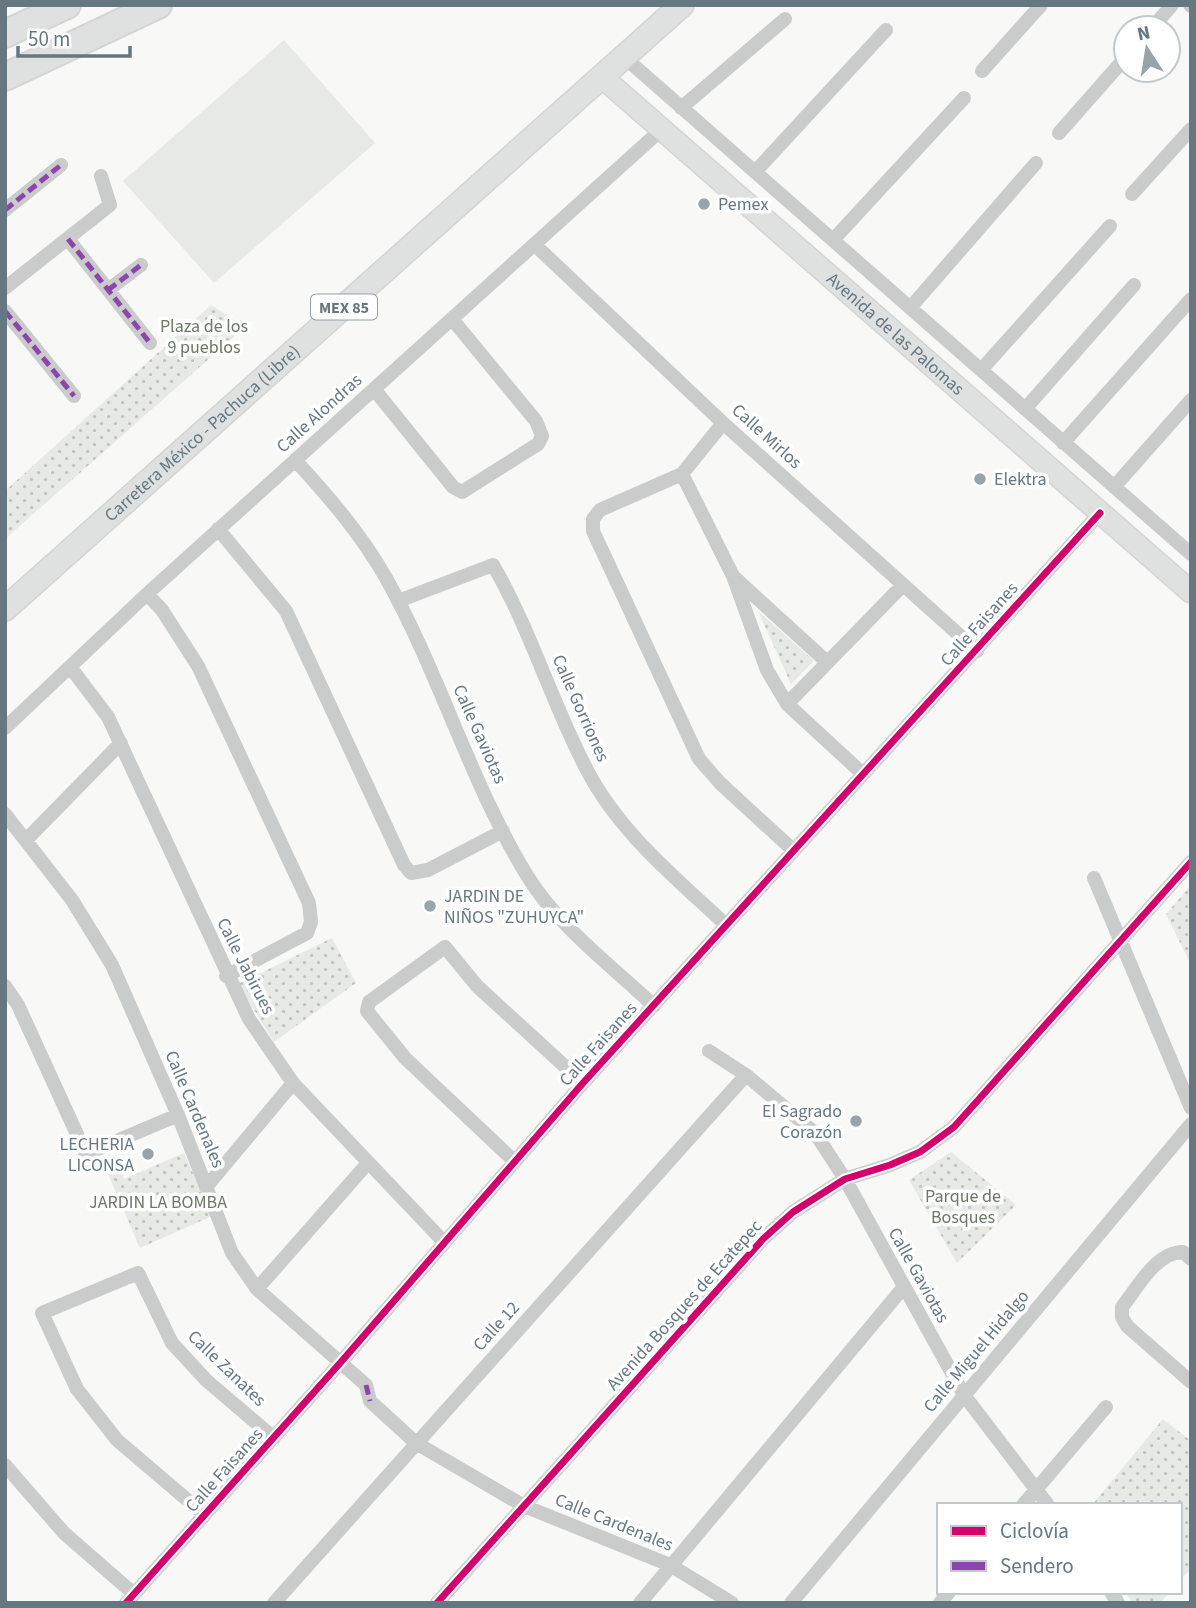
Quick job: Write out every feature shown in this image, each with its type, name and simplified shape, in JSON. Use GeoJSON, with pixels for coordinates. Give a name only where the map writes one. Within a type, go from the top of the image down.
{"type":"FeatureCollection","features":[{"type":"Feature","properties":{"kind":"highway"},"geometry":{"type":"LineString","coordinates":[[5,34],[67,5]]}},
{"type":"Feature","properties":{"kind":"highway"},"geometry":{"type":"LineString","coordinates":[[5,77],[158,5]]}},
{"type":"Feature","properties":{"kind":"main road","name":"Carretera México - Pachuca (Libre)"},"geometry":{"type":"LineString","coordinates":[[5,609],[682,5]]}},
{"type":"Feature","properties":{"kind":"main road","name":"Avenida de las Palomas"},"geometry":{"type":"LineString","coordinates":[[602,77],[1191,592]]}},
{"type":"Feature","properties":{"kind":"street"},"geometry":{"type":"LineString","coordinates":[[982,71],[1041,5]]}},
{"type":"Feature","properties":{"kind":"street"},"geometry":{"type":"LineString","coordinates":[[681,108],[785,19]]}},
{"type":"Feature","properties":{"kind":"street"},"geometry":{"type":"LineString","coordinates":[[755,172],[886,30]]}},
{"type":"Feature","properties":{"kind":"street","name":"Avenida de las Palomas"},"geometry":{"type":"LineString","coordinates":[[624,57],[1191,554]]}},
{"type":"Feature","properties":{"kind":"street"},"geometry":{"type":"LineString","coordinates":[[1059,133],[1112,73]]}},
{"type":"Feature","properties":{"kind":"street"},"geometry":{"type":"LineString","coordinates":[[833,240],[964,98]]}},
{"type":"Feature","properties":{"kind":"street"},"geometry":{"type":"LineString","coordinates":[[1132,194],[1191,129]]}},
{"type":"Feature","properties":{"kind":"street","name":"Calle Alondras"},"geometry":{"type":"LineString","coordinates":[[5,728],[147,593],[662,130]]}},
{"type":"Feature","properties":{"kind":"street"},"geometry":{"type":"LineString","coordinates":[[910,307],[1036,163]]}},
{"type":"Feature","properties":{"kind":"street"},"geometry":{"type":"LineString","coordinates":[[5,210],[61,165]]}},
{"type":"Feature","properties":{"kind":"street"},"geometry":{"type":"LineString","coordinates":[[5,288],[110,205],[101,176]]}},
{"type":"Feature","properties":{"kind":"street"},"geometry":{"type":"LineString","coordinates":[[981,370],[1110,226]]}},
{"type":"Feature","properties":{"kind":"street"},"geometry":{"type":"LineString","coordinates":[[68,239],[150,343]]}},
{"type":"Feature","properties":{"kind":"street","name":"Calle Mirlos"},"geometry":{"type":"LineString","coordinates":[[535,245],[723,423],[977,651]]}},
{"type":"Feature","properties":{"kind":"street"},"geometry":{"type":"LineString","coordinates":[[108,290],[141,265]]}},
{"type":"Feature","properties":{"kind":"street"},"geometry":{"type":"LineString","coordinates":[[1025,409],[1134,285]]}},
{"type":"Feature","properties":{"kind":"street"},"geometry":{"type":"LineString","coordinates":[[1063,443],[1191,299]]}},
{"type":"Feature","properties":{"kind":"street"},"geometry":{"type":"LineString","coordinates":[[5,311],[74,396]]}},
{"type":"Feature","properties":{"kind":"street"},"geometry":{"type":"LineString","coordinates":[[374,389],[453,487],[462,492],[538,444],[542,436],[536,421],[452,319]]}},
{"type":"Feature","properties":{"kind":"street"},"geometry":{"type":"LineString","coordinates":[[1114,487],[1191,400]]}},
{"type":"Feature","properties":{"kind":"street"},"geometry":{"type":"LineString","coordinates":[[723,423],[682,474],[600,510],[593,519],[593,531],[699,759],[720,783],[793,850]]}},
{"type":"Feature","properties":{"kind":"street","name":"Calle Gaviotas"},"geometry":{"type":"LineString","coordinates":[[295,460],[361,539],[398,601],[503,831],[528,878],[554,912],[654,1006]]}},
{"type":"Feature","properties":{"kind":"street"},"geometry":{"type":"LineString","coordinates":[[682,474],[733,576],[768,670],[787,704],[863,774]]}},
{"type":"Feature","properties":{"kind":"street","name":"Calle Faisanes"},"geometry":{"type":"LineString","coordinates":[[130,1598],[341,1362],[583,1083],[1100,513]]}},
{"type":"Feature","properties":{"kind":"street"},"geometry":{"type":"LineString","coordinates":[[218,529],[286,611],[404,864],[411,873],[428,870],[503,831]]}},
{"type":"Feature","properties":{"kind":"street","name":"Calle Gorriones"},"geometry":{"type":"LineString","coordinates":[[398,601],[493,565],[587,771],[618,817],[645,849],[726,925]]}},
{"type":"Feature","properties":{"kind":"street"},"geometry":{"type":"LineString","coordinates":[[733,576],[827,662]]}},
{"type":"Feature","properties":{"kind":"street"},"geometry":{"type":"LineString","coordinates":[[787,704],[903,585]]}},
{"type":"Feature","properties":{"kind":"street"},"geometry":{"type":"LineString","coordinates":[[147,593],[162,610],[198,666],[309,904],[311,922],[307,933],[226,976]]}},
{"type":"Feature","properties":{"kind":"street","name":"Calle Jabirues"},"geometry":{"type":"LineString","coordinates":[[71,668],[108,717],[248,1019],[293,1083],[367,1164],[444,1242]]}},
{"type":"Feature","properties":{"kind":"street"},"geometry":{"type":"LineString","coordinates":[[27,839],[121,743]]}},
{"type":"Feature","properties":{"kind":"street","name":"Calle Cardenales"},"geometry":{"type":"LineString","coordinates":[[5,814],[72,900],[112,965],[178,1115],[232,1253],[257,1289],[366,1385],[370,1401],[416,1443],[524,1506],[670,1565],[732,1603]]}},
{"type":"Feature","properties":{"kind":"street","name":"Avenida Bosques de Ecatepec"},"geometry":{"type":"LineString","coordinates":[[437,1603],[763,1239],[793,1212],[845,1179],[890,1166],[920,1152],[954,1127],[1191,862]]}},
{"type":"Feature","properties":{"kind":"street"},"geometry":{"type":"LineString","coordinates":[[1094,878],[1191,1108]]}},
{"type":"Feature","properties":{"kind":"street"},"geometry":{"type":"LineString","coordinates":[[514,1161],[405,1058],[367,1011],[369,1002],[445,947],[477,985],[583,1083]]}},
{"type":"Feature","properties":{"kind":"street"},"geometry":{"type":"LineString","coordinates":[[5,986],[18,1005],[86,1154],[178,1115]]}},
{"type":"Feature","properties":{"kind":"street","name":"Calle Gaviotas"},"geometry":{"type":"LineString","coordinates":[[709,1051],[746,1074],[815,1133],[845,1179],[964,1395],[1046,1503]]}},
{"type":"Feature","properties":{"kind":"street","name":"Calle 12"},"geometry":{"type":"LineString","coordinates":[[274,1603],[746,1074]]}},
{"type":"Feature","properties":{"kind":"street"},"geometry":{"type":"LineString","coordinates":[[207,1186],[293,1083]]}},
{"type":"Feature","properties":{"kind":"street","name":"Calle Miguel Hidalgo"},"geometry":{"type":"LineString","coordinates":[[791,1603],[1191,1124]]}},
{"type":"Feature","properties":{"kind":"street"},"geometry":{"type":"LineString","coordinates":[[257,1289],[367,1164]]}},
{"type":"Feature","properties":{"kind":"street"},"geometry":{"type":"LineString","coordinates":[[1191,1258],[1182,1252],[1171,1252],[1162,1258],[1122,1307],[1122,1317],[1127,1326],[1191,1382]]}},
{"type":"Feature","properties":{"kind":"street","name":"Calle Zanates"},"geometry":{"type":"LineString","coordinates":[[205,1515],[117,1440],[77,1389],[42,1312],[138,1273],[172,1343],[206,1380],[274,1438]]}},
{"type":"Feature","properties":{"kind":"street"},"geometry":{"type":"LineString","coordinates":[[640,1603],[903,1287]]}},
{"type":"Feature","properties":{"kind":"street"},"geometry":{"type":"LineString","coordinates":[[1025,1503],[1106,1407]]}},
{"type":"Feature","properties":{"kind":"street"},"geometry":{"type":"LineString","coordinates":[[5,1465],[64,1533],[130,1598]]}},
{"type":"Feature","properties":{"kind":"green space"},"geometry":{"type":"Polygon","coordinates":[[[284,40],[375,143],[214,283],[123,181],[284,40]]]}},
{"type":"Feature","properties":{"kind":"green space","name":"Plaza de los 9 pueblos"},"geometry":{"type":"Polygon","coordinates":[[[211,305],[245,327],[5,539],[5,491],[211,305]]]}},
{"type":"Feature","properties":{"kind":"green space"},"geometry":{"type":"Polygon","coordinates":[[[758,611],[814,661],[791,684],[758,611]]]}},
{"type":"Feature","properties":{"kind":"green space"},"geometry":{"type":"Polygon","coordinates":[[[1191,885],[1191,965],[1166,914],[1191,885]]]}},
{"type":"Feature","properties":{"kind":"green space"},"geometry":{"type":"Polygon","coordinates":[[[332,938],[356,983],[274,1042],[238,984],[332,938]]]}},
{"type":"Feature","properties":{"kind":"green space","name":"Parque de Bosques"},"geometry":{"type":"Polygon","coordinates":[[[951,1152],[1016,1205],[957,1263],[909,1180],[951,1152]]]}},
{"type":"Feature","properties":{"kind":"green space","name":"JARDIN LA BOMBA"},"geometry":{"type":"Polygon","coordinates":[[[184,1153],[212,1216],[140,1248],[102,1160],[113,1155],[124,1179],[184,1153]]]}},
{"type":"Feature","properties":{"kind":"green space"},"geometry":{"type":"Polygon","coordinates":[[[1163,1419],[1191,1441],[1191,1569],[1182,1578],[1182,1503],[1094,1503],[1163,1419]]]}},
{"type":"Feature","properties":{"kind":"green space"},"geometry":{"type":"Polygon","coordinates":[[[1126,1594],[1168,1594],[1160,1603],[1133,1603],[1126,1594]]]}},
{"type":"Feature","properties":{"kind":"marked path"},"geometry":{"type":"LineString","coordinates":[[5,210],[61,165]]}},
{"type":"Feature","properties":{"kind":"marked path"},"geometry":{"type":"LineString","coordinates":[[68,239],[150,343]]}},
{"type":"Feature","properties":{"kind":"marked path"},"geometry":{"type":"LineString","coordinates":[[108,290],[141,265]]}},
{"type":"Feature","properties":{"kind":"marked path"},"geometry":{"type":"LineString","coordinates":[[5,311],[74,396]]}},
{"type":"Feature","properties":{"kind":"marked path"},"geometry":{"type":"LineString","coordinates":[[366,1385],[370,1401]]}},
{"type":"Feature","properties":{"kind":"cycle path"},"geometry":{"type":"LineString","coordinates":[[126,1603],[341,1362],[583,1083],[1100,513]]}},
{"type":"Feature","properties":{"kind":"cycle path"},"geometry":{"type":"LineString","coordinates":[[437,1603],[763,1239],[793,1212],[845,1179],[920,1152],[954,1127],[1191,862]]}},
{"type":"Feature","properties":{"kind":"place","name":"Pemex"},"geometry":{"type":"Point","coordinates":[704,204]}},
{"type":"Feature","properties":{"kind":"place","name":"Elektra"},"geometry":{"type":"Point","coordinates":[980,479]}},
{"type":"Feature","properties":{"kind":"place","name":"JARDIN DE NIÑOS \"ZUHUYCA\""},"geometry":{"type":"Point","coordinates":[430,906]}},
{"type":"Feature","properties":{"kind":"place","name":"El Sagrado Corazón"},"geometry":{"type":"Point","coordinates":[856,1121]}},
{"type":"Feature","properties":{"kind":"place","name":"LECHERIA LICONSA"},"geometry":{"type":"Point","coordinates":[148,1154]}}]}
